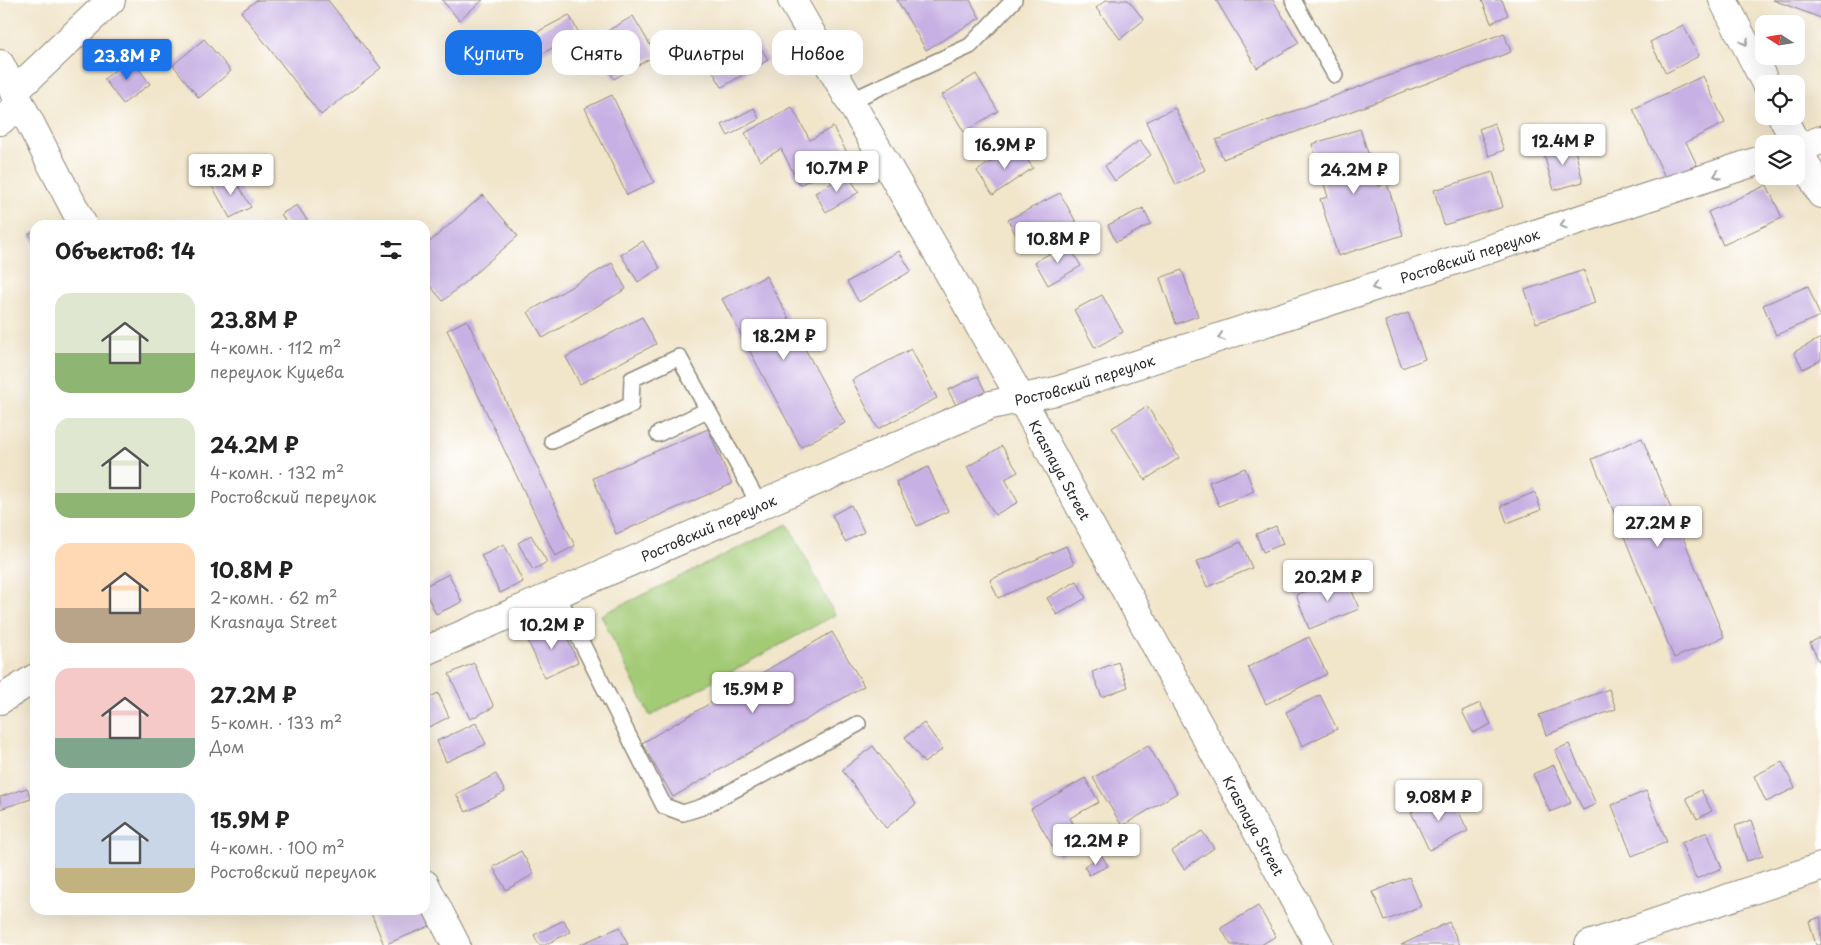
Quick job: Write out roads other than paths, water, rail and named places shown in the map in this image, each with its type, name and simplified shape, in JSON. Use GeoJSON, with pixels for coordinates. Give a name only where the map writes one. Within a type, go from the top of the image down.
{"type":"FeatureCollection","features":[{"type":"Feature","properties":{"kind":"street"},"geometry":{"type":"LineString","coordinates":[[11,106],[111,0]]}},
{"type":"Feature","properties":{"kind":"street","name":"Krasnaya Street"},"geometry":{"type":"LineString","coordinates":[[792,0],[1022,400],[1319,945]]}},
{"type":"Feature","properties":{"kind":"street"},"geometry":{"type":"LineString","coordinates":[[1724,0],[1762,75]]}},
{"type":"Feature","properties":{"kind":"street"},"geometry":{"type":"LineString","coordinates":[[0,64],[11,106],[79,220]]}},
{"type":"Feature","properties":{"kind":"street"},"geometry":{"type":"LineString","coordinates":[[1805,153],[1821,194]]}},
{"type":"Feature","properties":{"kind":"street","name":"Ростовский переулок"},"geometry":{"type":"LineString","coordinates":[[430,649],[991,405],[1022,400],[1056,391],[1755,163]]}},
{"type":"Feature","properties":{"kind":"street"},"geometry":{"type":"LineString","coordinates":[[0,700],[30,681]]}},
{"type":"Feature","properties":{"kind":"street"},"geometry":{"type":"LineString","coordinates":[[1589,945],[1821,867]]}},
{"type":"Feature","properties":{"kind":"street"},"geometry":{"type":"LineString","coordinates":[[430,894],[456,945]]}},
{"type":"Feature","properties":{"kind":"lane"},"geometry":{"type":"LineString","coordinates":[[1292,0],[1335,76]]}},
{"type":"Feature","properties":{"kind":"lane"},"geometry":{"type":"LineString","coordinates":[[850,102],[970,46],[1007,3]]}},
{"type":"Feature","properties":{"kind":"lane"},"geometry":{"type":"LineString","coordinates":[[552,441],[631,405],[632,379],[679,357],[760,506]]}},
{"type":"Feature","properties":{"kind":"lane"},"geometry":{"type":"LineString","coordinates":[[658,434],[707,410]]}},
{"type":"Feature","properties":{"kind":"lane"},"geometry":{"type":"LineString","coordinates":[[557,594],[664,806],[683,813],[702,808],[858,724]]}}]}
